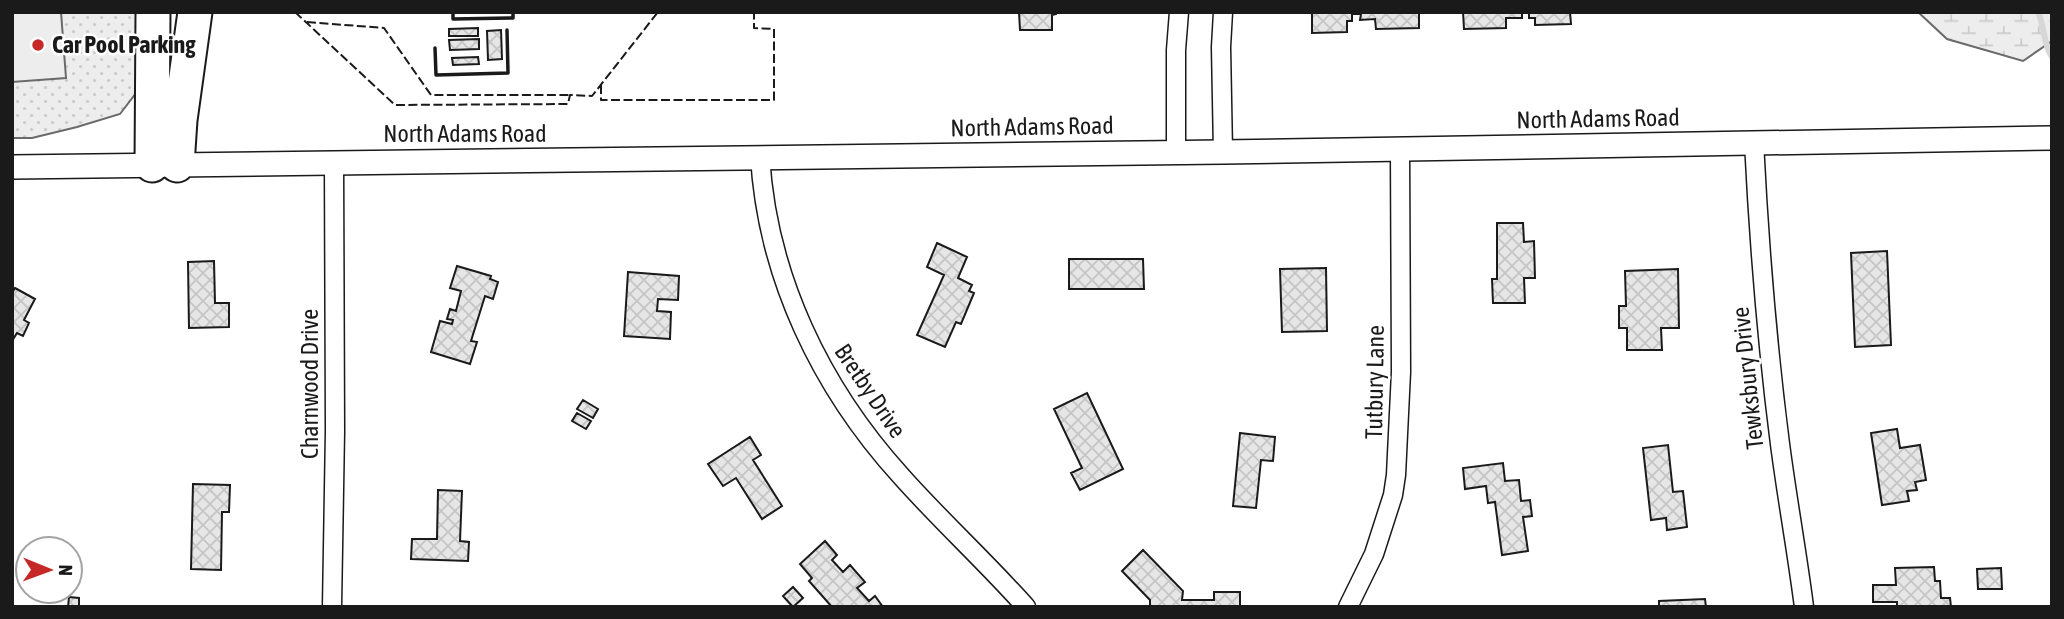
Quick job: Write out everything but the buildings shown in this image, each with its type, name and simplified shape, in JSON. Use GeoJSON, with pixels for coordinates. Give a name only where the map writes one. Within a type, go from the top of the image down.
{"type":"FeatureCollection","features":[{"type":"Feature","properties":{"kind":"highway"},"geometry":{"type":"LineString","coordinates":[[153,12],[164,165]]}},
{"type":"Feature","properties":{"kind":"highway"},"geometry":{"type":"LineString","coordinates":[[164,165],[180,120],[195,12]]}},
{"type":"Feature","properties":{"kind":"street"},"geometry":{"type":"LineString","coordinates":[[1177,152],[1176,50],[1179,12]]}},
{"type":"Feature","properties":{"kind":"street"},"geometry":{"type":"LineString","coordinates":[[1223,12],[1223,152]]}},
{"type":"Feature","properties":{"kind":"street","name":"North Adams Road"},"geometry":{"type":"LineString","coordinates":[[12,167],[1223,152],[2052,138]]}},
{"type":"Feature","properties":{"kind":"street","name":"Tewksbury Drive"},"geometry":{"type":"LineString","coordinates":[[1754,142],[1758,228],[1769,348],[1804,607]]}},
{"type":"Feature","properties":{"kind":"street","name":"Tutbury Lane"},"geometry":{"type":"LineString","coordinates":[[1348,607],[1374,554],[1393,495],[1396,475],[1401,372],[1400,149]]}},
{"type":"Feature","properties":{"kind":"street","name":"Bretby Drive"},"geometry":{"type":"LineString","coordinates":[[760,156],[766,216],[781,271],[799,321],[820,362],[850,412],[901,476],[988,564],[1026,607]]}},
{"type":"Feature","properties":{"kind":"street","name":"Charnwood Drive"},"geometry":{"type":"LineString","coordinates":[[332,607],[335,431],[334,161]]}},
{"type":"Feature","properties":{"kind":"green space"},"geometry":{"type":"Polygon","coordinates":[[[12,12],[138,12],[140,66],[136,93],[120,114],[32,138],[12,138],[12,12]]]}},
{"type":"Feature","properties":{"kind":"green space"},"geometry":{"type":"Polygon","coordinates":[[[1918,12],[2052,12],[2052,41],[2023,61],[1947,39],[1918,12]]]}},
{"type":"Feature","properties":{"kind":"shaded area","name":"Car Pool Parking"},"geometry":{"type":"Polygon","coordinates":[[[12,12],[61,12],[66,78],[12,82],[12,12]]]}},
{"type":"Feature","properties":{"kind":"waterway"},"geometry":{"type":"LineString","coordinates":[[2038,12],[2052,57]]}},
{"type":"Feature","properties":{"kind":"fence"},"geometry":{"type":"LineString","coordinates":[[295,12],[395,105],[568,104],[570,95],[592,96],[658,12]]}},
{"type":"Feature","properties":{"kind":"fence"},"geometry":{"type":"LineString","coordinates":[[601,85],[601,100],[774,100],[774,29],[754,28],[754,12]]}},
{"type":"Feature","properties":{"kind":"fence"},"geometry":{"type":"LineString","coordinates":[[307,22],[384,28],[431,95],[570,95]]}},
{"type":"Feature","properties":{"kind":"wall"},"geometry":{"type":"LineString","coordinates":[[453,12],[453,19],[513,18],[513,12]]}},
{"type":"Feature","properties":{"kind":"wall"},"geometry":{"type":"LineString","coordinates":[[435,48],[436,75],[508,73],[507,30]]}},
{"type":"Feature","properties":{"kind":"place","name":"Car Pool Parking"},"geometry":{"type":"Point","coordinates":[38,45]}}]}
